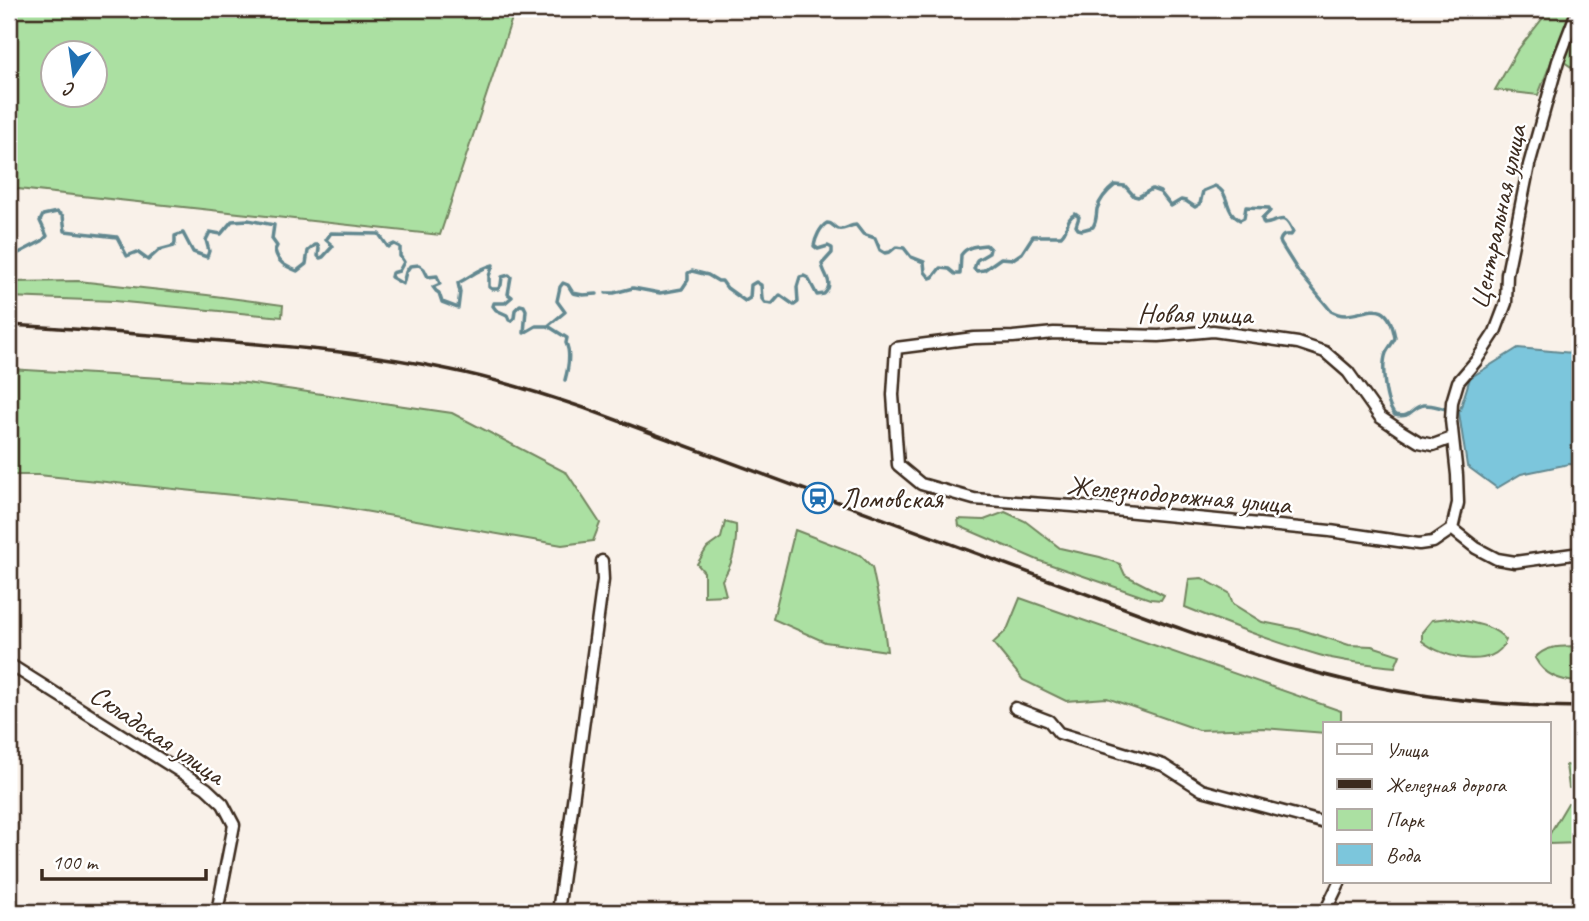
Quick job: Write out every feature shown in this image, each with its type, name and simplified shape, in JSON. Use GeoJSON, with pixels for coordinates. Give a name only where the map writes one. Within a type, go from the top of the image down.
{"type":"FeatureCollection","features":[{"type":"Feature","properties":{"kind":"street","name":"Центральная улица"},"geometry":{"type":"LineString","coordinates":[[1452,529],[1458,503],[1452,438],[1452,402],[1458,382],[1476,362],[1496,332],[1506,303],[1507,274],[1529,165],[1558,61],[1578,9]]}},
{"type":"Feature","properties":{"kind":"street","name":"Новая улица"},"geometry":{"type":"LineString","coordinates":[[921,484],[898,465],[893,395],[896,348],[974,338],[1054,333],[1159,336],[1213,331],[1298,343],[1325,352],[1348,372],[1380,417],[1401,431],[1419,442],[1433,445],[1452,438]]}},
{"type":"Feature","properties":{"kind":"street","name":"Железнодорожная улица"},"geometry":{"type":"LineString","coordinates":[[921,484],[974,499],[1330,531],[1419,544],[1433,542],[1452,529]]}},
{"type":"Feature","properties":{"kind":"street"},"geometry":{"type":"LineString","coordinates":[[1452,529],[1476,548],[1497,559],[1515,562],[1580,553]]}},
{"type":"Feature","properties":{"kind":"street"},"geometry":{"type":"LineString","coordinates":[[558,912],[603,579],[602,561]]}},
{"type":"Feature","properties":{"kind":"street","name":"Складская улица"},"geometry":{"type":"LineString","coordinates":[[9,664],[206,788],[223,804],[234,825],[217,912]]}},
{"type":"Feature","properties":{"kind":"street"},"geometry":{"type":"LineString","coordinates":[[1016,708],[1049,721],[1059,733],[1163,765],[1202,790],[1323,822]]}},
{"type":"Feature","properties":{"kind":"street"},"geometry":{"type":"LineString","coordinates":[[1325,912],[1339,883]]}},
{"type":"Feature","properties":{"kind":"green space"},"geometry":{"type":"Polygon","coordinates":[[[9,9],[515,9],[440,235],[9,188],[9,9]]]}},
{"type":"Feature","properties":{"kind":"green space"},"geometry":{"type":"Polygon","coordinates":[[[1550,9],[1572,9],[1538,95],[1495,90],[1517,51],[1550,9]]]}},
{"type":"Feature","properties":{"kind":"green space"},"geometry":{"type":"Polygon","coordinates":[[[1580,20],[1580,64],[1573,68],[1564,62],[1580,20]]]}},
{"type":"Feature","properties":{"kind":"green space"},"geometry":{"type":"Polygon","coordinates":[[[78,281],[283,305],[282,317],[114,301],[9,297],[9,282],[78,281]]]}},
{"type":"Feature","properties":{"kind":"green space"},"geometry":{"type":"Polygon","coordinates":[[[9,369],[246,383],[452,413],[567,473],[600,523],[593,541],[562,545],[329,505],[38,475],[9,475],[9,369]]]}},
{"type":"Feature","properties":{"kind":"green space"},"geometry":{"type":"Polygon","coordinates":[[[1005,512],[1025,521],[1060,548],[1120,564],[1125,575],[1164,595],[1161,600],[1150,599],[1040,561],[959,526],[958,519],[984,520],[1005,512]]]}},
{"type":"Feature","properties":{"kind":"green space"},"geometry":{"type":"Polygon","coordinates":[[[725,522],[736,525],[732,561],[722,580],[726,595],[704,596],[704,572],[697,564],[707,548],[721,538],[725,522]]]}},
{"type":"Feature","properties":{"kind":"green space"},"geometry":{"type":"Polygon","coordinates":[[[795,530],[860,555],[872,567],[887,651],[825,642],[773,619],[795,530]]]}},
{"type":"Feature","properties":{"kind":"green space"},"geometry":{"type":"Polygon","coordinates":[[[1202,578],[1229,593],[1233,604],[1262,622],[1302,630],[1349,645],[1372,646],[1400,655],[1395,667],[1319,655],[1185,607],[1189,579],[1202,578]]]}},
{"type":"Feature","properties":{"kind":"green space"},"geometry":{"type":"Polygon","coordinates":[[[1020,598],[1341,711],[1341,720],[1323,722],[1323,733],[1263,728],[1199,730],[1107,698],[1066,701],[1023,680],[993,643],[1007,630],[1020,598]]]}},
{"type":"Feature","properties":{"kind":"green space"},"geometry":{"type":"Polygon","coordinates":[[[1450,618],[1488,627],[1506,640],[1500,650],[1491,656],[1480,658],[1454,656],[1422,641],[1422,632],[1432,620],[1450,618]]]}},
{"type":"Feature","properties":{"kind":"green space"},"geometry":{"type":"Polygon","coordinates":[[[1580,646],[1580,683],[1560,679],[1549,673],[1535,658],[1550,648],[1580,646]]]}},
{"type":"Feature","properties":{"kind":"green space"},"geometry":{"type":"Polygon","coordinates":[[[1566,765],[1580,767],[1580,790],[1569,788],[1566,765]]]}},
{"type":"Feature","properties":{"kind":"green space"},"geometry":{"type":"Polygon","coordinates":[[[1568,803],[1580,803],[1580,843],[1550,844],[1550,833],[1568,803]]]}},
{"type":"Feature","properties":{"kind":"water"},"geometry":{"type":"Polygon","coordinates":[[[1518,348],[1580,355],[1580,465],[1569,464],[1521,474],[1497,488],[1467,466],[1459,413],[1470,378],[1518,348]]]}},
{"type":"Feature","properties":{"kind":"waterway"},"geometry":{"type":"LineString","coordinates":[[606,293],[633,288],[660,293],[682,289],[688,280],[688,273],[692,271],[722,281],[745,301],[750,298],[751,285],[756,282],[761,285],[765,303],[772,304],[780,295],[794,305],[798,302],[797,287],[800,277],[808,278],[817,295],[824,294],[829,286],[822,264],[832,253],[832,248],[828,246],[818,249],[814,246],[818,233],[827,223],[840,229],[856,225],[863,234],[875,238],[880,250],[885,253],[896,247],[904,248],[911,257],[924,262],[925,272],[930,278],[940,268],[960,274],[961,255],[975,246],[986,245],[990,249],[989,253],[977,260],[974,269],[977,271],[984,270],[1001,258],[1013,259],[1022,253],[1033,236],[1061,236],[1075,214],[1079,217],[1076,226],[1078,229],[1093,227],[1100,202],[1115,185],[1125,186],[1138,197],[1152,189],[1160,192],[1171,206],[1181,200],[1195,207],[1200,204],[1203,191],[1215,186],[1223,193],[1231,212],[1240,220],[1244,218],[1246,207],[1269,208],[1270,211],[1262,219],[1264,224],[1281,219],[1290,225],[1293,232],[1283,236],[1281,244],[1298,271],[1331,311],[1351,315],[1378,310],[1385,314],[1391,322],[1395,338],[1386,353],[1384,367],[1386,394],[1395,415],[1405,416],[1423,405],[1447,409]]}},
{"type":"Feature","properties":{"kind":"waterway"},"geometry":{"type":"LineString","coordinates":[[9,255],[13,256],[42,241],[47,236],[40,221],[43,215],[57,212],[63,216],[65,231],[117,237],[127,256],[137,252],[148,260],[159,250],[174,246],[175,236],[183,233],[193,252],[207,257],[209,251],[206,240],[210,232],[221,234],[232,221],[248,220],[274,225],[272,239],[277,246],[275,250],[278,258],[297,271],[306,264],[308,251],[315,245],[318,245],[320,258],[333,246],[326,240],[331,233],[379,234],[388,247],[394,244],[400,247],[400,256],[404,262],[399,271],[392,273],[391,277],[403,284],[410,266],[419,265],[428,277],[437,276],[440,284],[433,287],[442,302],[458,308],[458,283],[493,265],[489,287],[498,289],[502,277],[509,275],[511,277],[508,294],[512,297],[505,303],[494,303],[493,306],[511,321],[515,310],[520,305],[524,306],[524,333],[536,326],[548,326],[565,312],[557,301],[563,283],[568,285],[573,293],[597,294]]}},
{"type":"Feature","properties":{"kind":"waterway"},"geometry":{"type":"LineString","coordinates":[[548,326],[567,338],[565,380]]}},
{"type":"Feature","properties":{"kind":"railway"},"geometry":{"type":"LineString","coordinates":[[9,325],[325,350],[420,364],[485,378],[584,408],[1162,622],[1284,663],[1356,683],[1420,695],[1516,705],[1580,707]]}},
{"type":"Feature","properties":{"kind":"place","name":"Ломовская"},"geometry":{"type":"Point","coordinates":[818,498]}}]}
